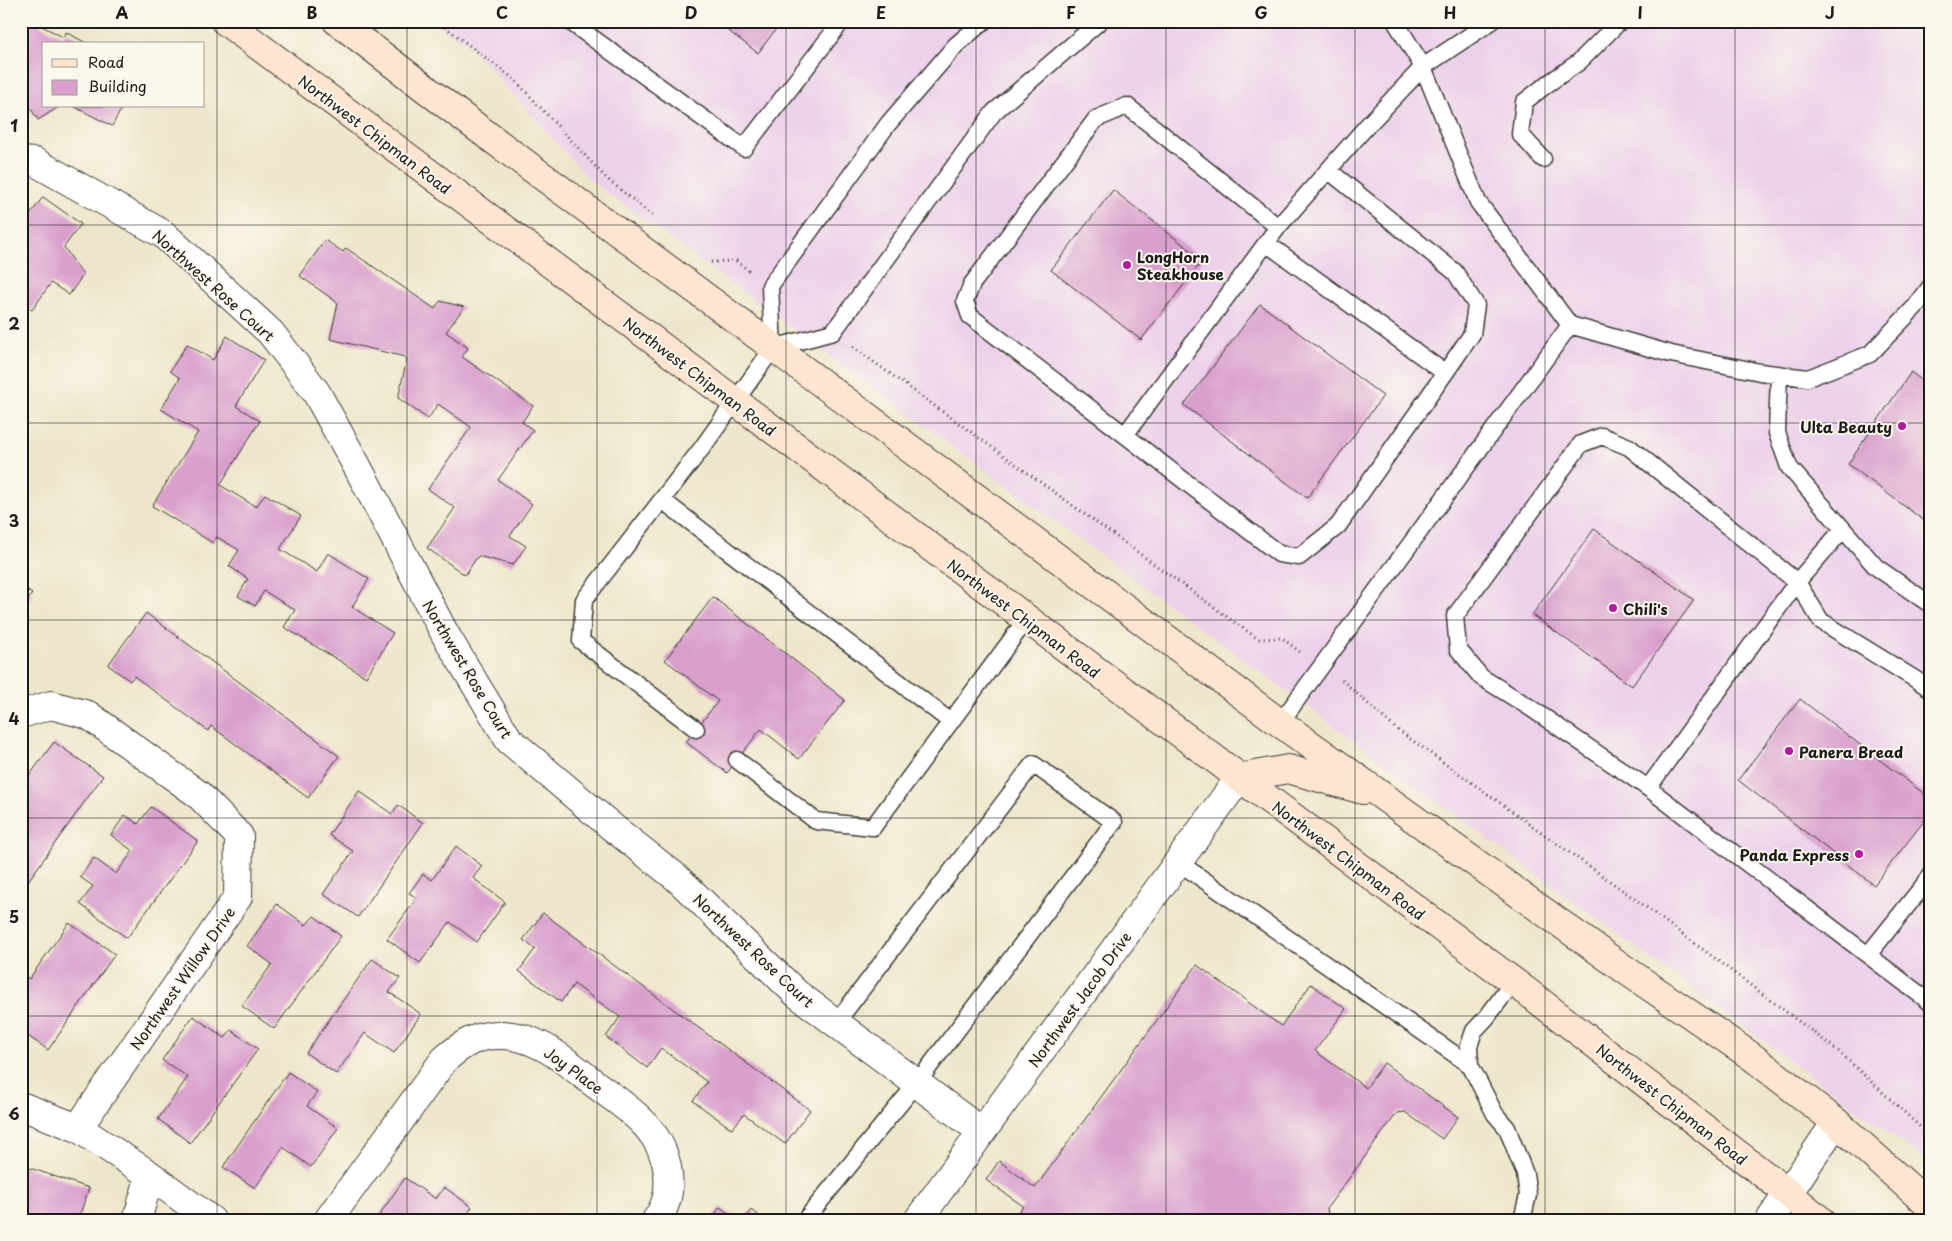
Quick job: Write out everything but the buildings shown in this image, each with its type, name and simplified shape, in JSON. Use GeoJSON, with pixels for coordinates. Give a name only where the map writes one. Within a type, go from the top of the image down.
{"type":"FeatureCollection","features":[{"type":"Feature","properties":{"kind":"main road","name":"Northwest Chipman Road"},"geometry":{"type":"LineString","coordinates":[[225,21],[1513,982],[1788,1193],[1820,1220]]}},
{"type":"Feature","properties":{"kind":"main road"},"geometry":{"type":"LineString","coordinates":[[337,21],[773,348],[1280,722],[1627,970],[1751,1056],[1836,1122],[1931,1207]]}},
{"type":"Feature","properties":{"kind":"main road"},"geometry":{"type":"LineString","coordinates":[[1240,778],[1288,769],[1381,795]]}},
{"type":"Feature","properties":{"kind":"street","name":"Northwest Rose Court"},"geometry":{"type":"LineString","coordinates":[[21,161],[35,162],[163,234],[271,333],[316,392],[445,634],[509,740],[612,827],[677,878],[797,994],[982,1132]]}},
{"type":"Feature","properties":{"kind":"street","name":"Northwest Willow Drive"},"geometry":{"type":"LineString","coordinates":[[21,714],[51,705],[88,715],[198,794],[239,836],[238,897],[78,1128]]}},
{"type":"Feature","properties":{"kind":"street","name":"Northwest Jacob Drive"},"geometry":{"type":"LineString","coordinates":[[918,1220],[1240,778]]}},
{"type":"Feature","properties":{"kind":"street","name":"Joy Place"},"geometry":{"type":"LineString","coordinates":[[328,1220],[444,1060],[462,1044],[482,1036],[502,1035],[525,1039],[547,1048],[641,1118],[658,1140],[667,1162],[669,1188],[664,1210],[656,1220]]}},
{"type":"Feature","properties":{"kind":"street"},"geometry":{"type":"LineString","coordinates":[[21,1106],[78,1128],[150,1175],[211,1220]]}},
{"type":"Feature","properties":{"kind":"street"},"geometry":{"type":"LineString","coordinates":[[1770,1220],[1836,1122]]}},
{"type":"Feature","properties":{"kind":"street"},"geometry":{"type":"LineString","coordinates":[[137,1220],[150,1175]]}},
{"type":"Feature","properties":{"kind":"lane"},"geometry":{"type":"LineString","coordinates":[[569,21],[744,148],[842,21]]}},
{"type":"Feature","properties":{"kind":"lane"},"geometry":{"type":"LineString","coordinates":[[696,729],[581,641],[584,600],[702,448],[773,348],[770,286],[888,124],[956,45],[984,21]]}},
{"type":"Feature","properties":{"kind":"lane"},"geometry":{"type":"LineString","coordinates":[[773,348],[833,332],[994,112],[1100,21]]}},
{"type":"Feature","properties":{"kind":"lane"},"geometry":{"type":"LineString","coordinates":[[1395,21],[1423,67],[1478,202],[1570,325],[1671,354],[1760,372],[1808,378],[1870,354],[1916,306],[1931,286]]}},
{"type":"Feature","properties":{"kind":"lane"},"geometry":{"type":"LineString","coordinates":[[1126,434],[1278,227],[1366,127],[1423,67],[1492,21]]}},
{"type":"Feature","properties":{"kind":"lane"},"geometry":{"type":"LineString","coordinates":[[1543,159],[1520,134],[1524,102],[1578,62],[1620,21]]}},
{"type":"Feature","properties":{"kind":"lane"},"geometry":{"type":"LineString","coordinates":[[1278,227],[1127,106],[1096,119],[972,284],[965,301],[970,316],[1126,434],[1279,554],[1299,557],[1338,526],[1472,334],[1476,305],[1456,272],[1328,170]]}},
{"type":"Feature","properties":{"kind":"lane"},"geometry":{"type":"LineString","coordinates":[[1266,243],[1445,373]]}},
{"type":"Feature","properties":{"kind":"lane"},"geometry":{"type":"LineString","coordinates":[[1280,722],[1570,325]]}},
{"type":"Feature","properties":{"kind":"lane"},"geometry":{"type":"LineString","coordinates":[[1779,374],[1777,432],[1789,467],[1876,567],[1931,605]]}},
{"type":"Feature","properties":{"kind":"lane"},"geometry":{"type":"LineString","coordinates":[[1931,689],[1821,621],[1797,582],[1628,447],[1602,436],[1581,444],[1455,616],[1458,649],[1481,677],[1529,707],[1648,788],[1931,1003]]}},
{"type":"Feature","properties":{"kind":"lane"},"geometry":{"type":"LineString","coordinates":[[662,500],[951,722]]}},
{"type":"Feature","properties":{"kind":"lane"},"geometry":{"type":"LineString","coordinates":[[1648,788],[1797,582],[1843,529]]}},
{"type":"Feature","properties":{"kind":"lane"},"geometry":{"type":"LineString","coordinates":[[737,760],[816,821],[873,827],[1026,620]]}},
{"type":"Feature","properties":{"kind":"lane"},"geometry":{"type":"LineString","coordinates":[[806,1220],[917,1083],[1114,822],[1033,764],[836,1023]]}},
{"type":"Feature","properties":{"kind":"lane"},"geometry":{"type":"LineString","coordinates":[[1178,862],[1470,1065]]}},
{"type":"Feature","properties":{"kind":"lane"},"geometry":{"type":"LineString","coordinates":[[1868,955],[1931,876]]}},
{"type":"Feature","properties":{"kind":"lane"},"geometry":{"type":"LineString","coordinates":[[1513,982],[1474,1031],[1469,1046],[1470,1065],[1495,1114],[1507,1128],[1525,1174],[1528,1195],[1522,1220]]}},
{"type":"Feature","properties":{"kind":"path"},"geometry":{"type":"LineString","coordinates":[[437,21],[514,79],[606,178],[657,220]]}},
{"type":"Feature","properties":{"kind":"path"},"geometry":{"type":"LineString","coordinates":[[708,262],[736,261]]}},
{"type":"Feature","properties":{"kind":"path"},"geometry":{"type":"LineString","coordinates":[[858,350],[1258,639],[1282,638],[1294,647]]}},
{"type":"Feature","properties":{"kind":"path"},"geometry":{"type":"LineString","coordinates":[[1346,682],[1395,728],[1642,904],[1837,1050],[1931,1137]]}},
{"type":"Feature","properties":{"kind":"shaded area"},"geometry":{"type":"Polygon","coordinates":[[[430,21],[1931,21],[1931,1164],[590,180],[465,41],[430,21]]]}},
{"type":"Feature","properties":{"kind":"place","name":"LongHorn Steakhouse"},"geometry":{"type":"Point","coordinates":[1127,265]}},
{"type":"Feature","properties":{"kind":"place","name":"Ulta Beauty"},"geometry":{"type":"Point","coordinates":[1902,426]}},
{"type":"Feature","properties":{"kind":"place","name":"Chili's"},"geometry":{"type":"Point","coordinates":[1613,608]}},
{"type":"Feature","properties":{"kind":"place","name":"Panera Bread"},"geometry":{"type":"Point","coordinates":[1789,751]}},
{"type":"Feature","properties":{"kind":"place","name":"Panda Express"},"geometry":{"type":"Point","coordinates":[1859,854]}}]}
